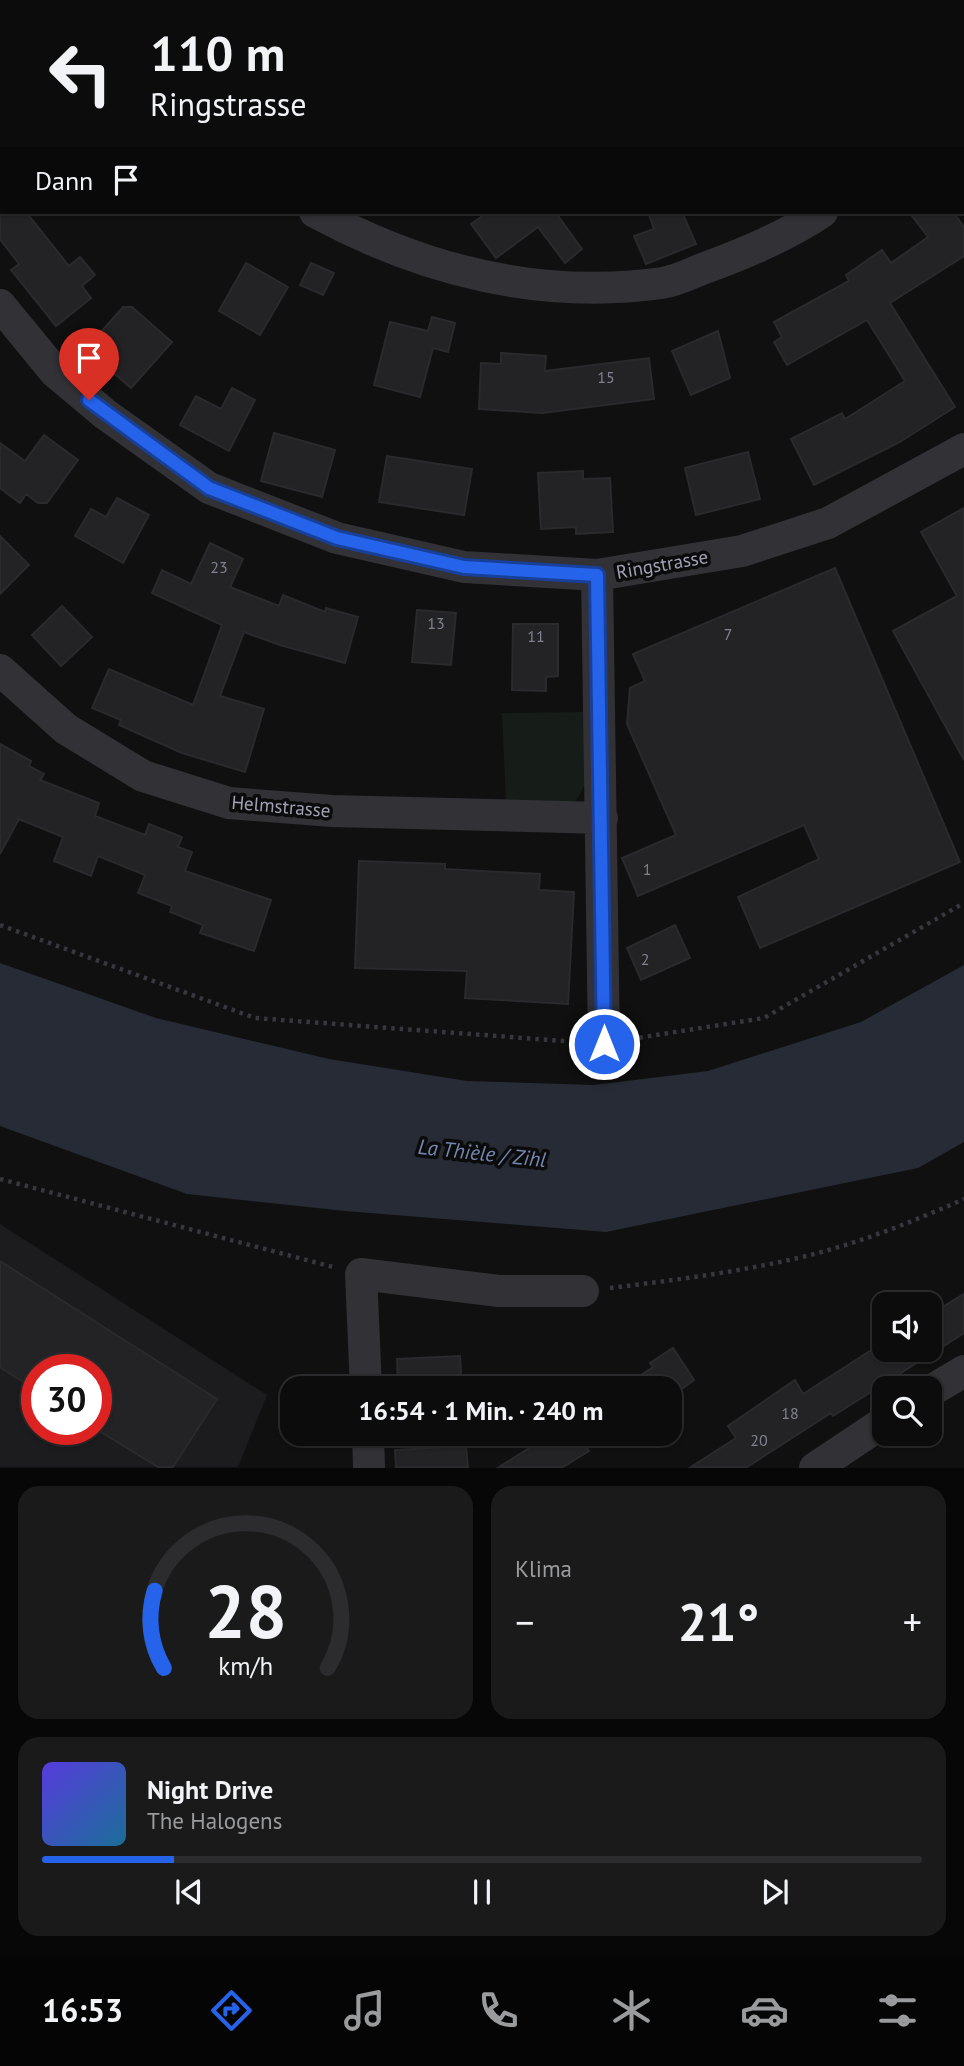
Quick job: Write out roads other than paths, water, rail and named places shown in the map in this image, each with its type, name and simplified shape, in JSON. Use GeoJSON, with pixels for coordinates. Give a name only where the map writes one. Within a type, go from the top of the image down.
{"type":"FeatureCollection","features":[{"type":"Feature","properties":{"kind":"street"},"geometry":{"type":"LineString","coordinates":[[324,214],[361,222],[398,253],[450,269],[499,281],[579,289],[665,283],[747,253],[818,214]]}},
{"type":"Feature","properties":{"kind":"street","name":"Ringstrasse"},"geometry":{"type":"LineString","coordinates":[[0,305],[55,372],[105,414],[209,488],[337,538],[452,564],[597,575],[742,551],[828,523],[964,449]]}},
{"type":"Feature","properties":{"kind":"street"},"geometry":{"type":"LineString","coordinates":[[597,575],[604,1044]]}},
{"type":"Feature","properties":{"kind":"street","name":"Helmstrasse"},"geometry":{"type":"LineString","coordinates":[[0,670],[66,729],[143,776],[229,803],[332,811],[602,818]]}},
{"type":"Feature","properties":{"kind":"street"},"geometry":{"type":"LineString","coordinates":[[365,1376],[361,1274],[499,1291],[583,1291]]}},
{"type":"Feature","properties":{"kind":"street"},"geometry":{"type":"LineString","coordinates":[[942,1384],[964,1371]]}},
{"type":"Feature","properties":{"kind":"street"},"geometry":{"type":"LineString","coordinates":[[815,1468],[872,1430]]}},
{"type":"Feature","properties":{"kind":"street"},"geometry":{"type":"LineString","coordinates":[[368,1446],[369,1468]]}},
{"type":"Feature","properties":{"kind":"water","name":"La Thièle / Zihl"},"geometry":{"type":"Polygon","coordinates":[[[0,963],[156,1018],[329,1059],[467,1081],[594,1085],[708,1071],[861,1022],[964,965],[964,1142],[918,1168],[606,1232],[345,1211],[187,1194],[0,1126],[0,963]]]}}]}
